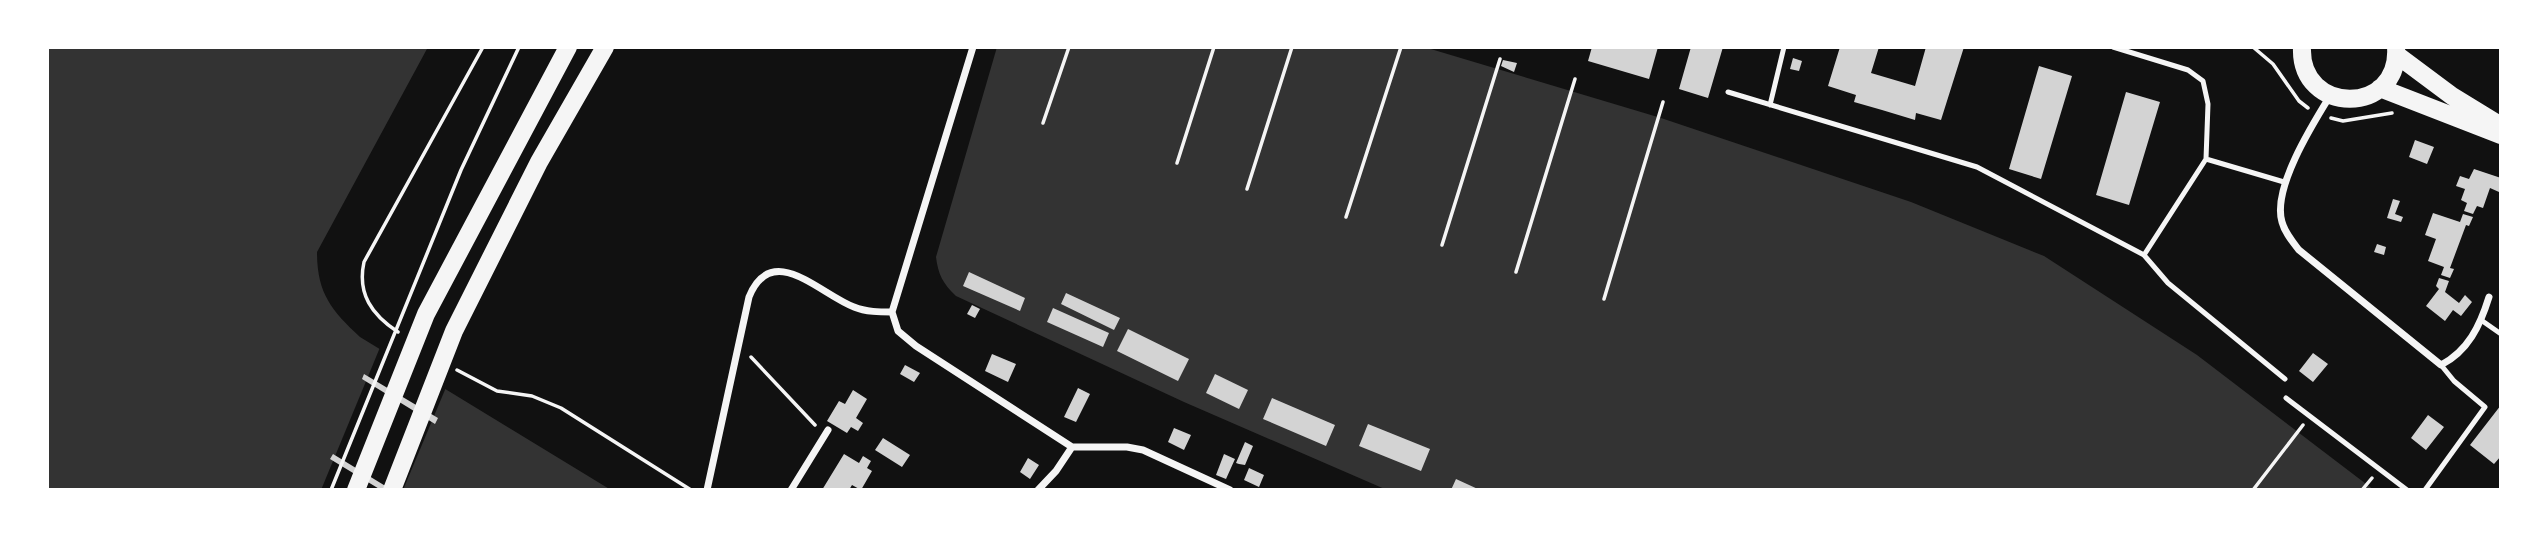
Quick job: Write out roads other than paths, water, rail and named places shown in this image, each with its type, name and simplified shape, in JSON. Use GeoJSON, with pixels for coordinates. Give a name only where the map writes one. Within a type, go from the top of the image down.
{"type":"FeatureCollection","features":[{"type":"Feature","properties":{"kind":"main road"},"geometry":{"type":"LineString","coordinates":[[356,490],[425,314],[568,47]]}},
{"type":"Feature","properties":{"kind":"main road"},"geometry":{"type":"LineString","coordinates":[[392,490],[454,331],[539,162],[606,47]]}},
{"type":"Feature","properties":{"kind":"main road"},"geometry":{"type":"LineString","coordinates":[[2302,47],[2308,76],[2314,85],[2330,96],[2357,99],[2380,89],[2391,75],[2396,51],[2452,96],[2501,125]]}},
{"type":"Feature","properties":{"kind":"main road"},"geometry":{"type":"LineString","coordinates":[[2380,89],[2501,135]]}},
{"type":"Feature","properties":{"kind":"street"},"geometry":{"type":"LineString","coordinates":[[973,47],[892,312],[898,331],[916,346],[1072,447],[1127,447],[1143,450],[1230,490]]}},
{"type":"Feature","properties":{"kind":"street"},"geometry":{"type":"LineString","coordinates":[[2330,96],[2284,182],[2279,202],[2281,220],[2287,235],[2299,250],[2441,365],[2454,359],[2466,347],[2481,320],[2489,298]]}},
{"type":"Feature","properties":{"kind":"street"},"geometry":{"type":"LineString","coordinates":[[707,490],[752,288],[758,281],[781,271],[796,274],[854,307],[892,312]]}},
{"type":"Feature","properties":{"kind":"street"},"geometry":{"type":"LineString","coordinates":[[791,490],[826,433]]}},
{"type":"Feature","properties":{"kind":"street"},"geometry":{"type":"LineString","coordinates":[[1038,490],[1056,471],[1072,447]]}},
{"type":"Feature","properties":{"kind":"lane"},"geometry":{"type":"LineString","coordinates":[[1770,104],[1784,47]]}},
{"type":"Feature","properties":{"kind":"lane"},"geometry":{"type":"LineString","coordinates":[[2113,47],[2188,71],[2203,81],[2208,104],[2206,159],[2144,255]]}},
{"type":"Feature","properties":{"kind":"lane"},"geometry":{"type":"LineString","coordinates":[[1728,92],[1977,167],[2144,255],[2168,283],[2285,379]]}},
{"type":"Feature","properties":{"kind":"lane"},"geometry":{"type":"LineString","coordinates":[[2206,159],[2284,182]]}},
{"type":"Feature","properties":{"kind":"lane"},"geometry":{"type":"LineString","coordinates":[[2481,320],[2501,334]]}},
{"type":"Feature","properties":{"kind":"lane"},"geometry":{"type":"LineString","coordinates":[[2424,490],[2484,407],[2454,381],[2441,365]]}},
{"type":"Feature","properties":{"kind":"lane"},"geometry":{"type":"LineString","coordinates":[[2286,398],[2407,490]]}}]}
